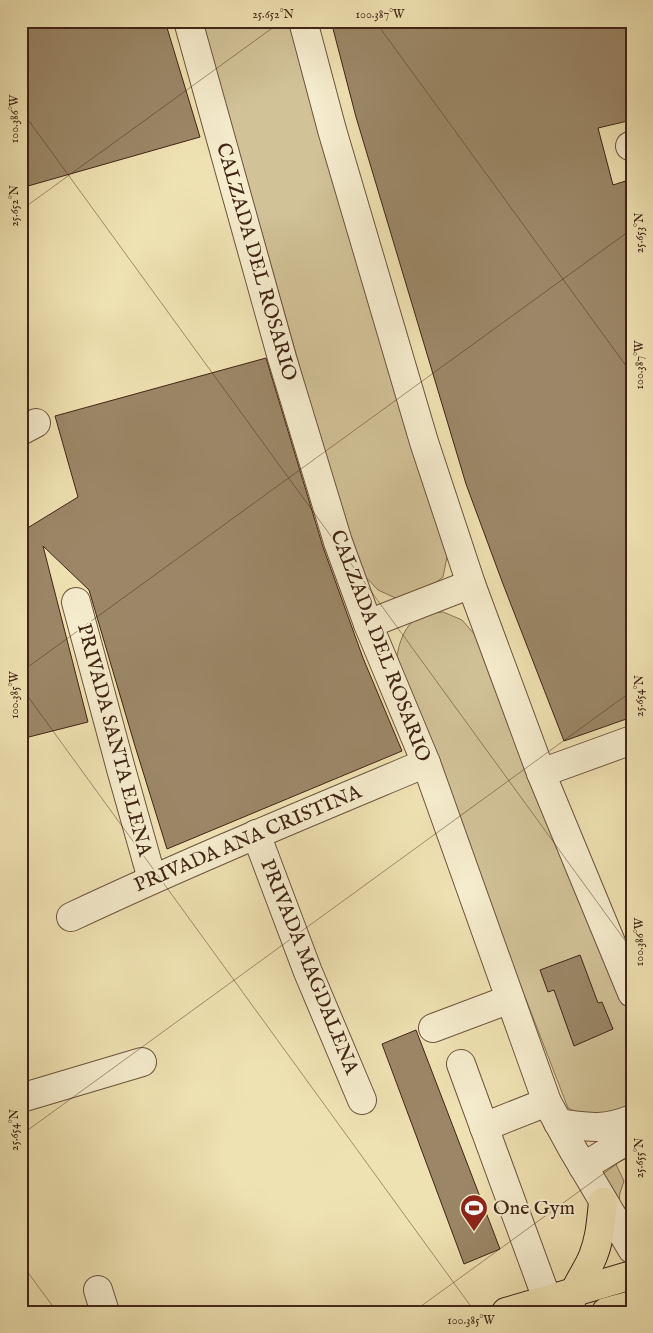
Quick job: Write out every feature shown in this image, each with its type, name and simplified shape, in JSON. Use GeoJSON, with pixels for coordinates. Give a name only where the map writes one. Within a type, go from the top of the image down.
{"type":"FeatureCollection","features":[{"type":"Feature","properties":{"kind":"main road"},"geometry":{"type":"LineString","coordinates":[[577,1300],[594,1256],[599,1237],[603,1202]]}},
{"type":"Feature","properties":{"kind":"main road"},"geometry":{"type":"LineString","coordinates":[[506,1312],[577,1300],[632,1276]]}},
{"type":"Feature","properties":{"kind":"main road"},"geometry":{"type":"LineString","coordinates":[[606,1312],[632,1305]]}},
{"type":"Feature","properties":{"kind":"street","name":"CALZADA DEL ROSARIO"},"geometry":{"type":"LineString","coordinates":[[188,21],[285,368],[338,542],[368,624],[426,763],[552,1112],[632,1249]]}},
{"type":"Feature","properties":{"kind":"street"},"geometry":{"type":"LineString","coordinates":[[303,21],[332,130],[424,442],[470,584],[541,773],[632,994]]}},
{"type":"Feature","properties":{"kind":"street"},"geometry":{"type":"LineString","coordinates":[[368,624],[470,584]]}},
{"type":"Feature","properties":{"kind":"street","name":"PRIVADA SANTA ELENA"},"geometry":{"type":"LineString","coordinates":[[76,602],[152,879]]}},
{"type":"Feature","properties":{"kind":"street"},"geometry":{"type":"LineString","coordinates":[[541,773],[632,740]]}},
{"type":"Feature","properties":{"kind":"street","name":"PRIVADA ANA CRISTINA"},"geometry":{"type":"LineString","coordinates":[[71,917],[152,879],[426,763]]}},
{"type":"Feature","properties":{"kind":"street","name":"PRIVADA MAGDALENA"},"geometry":{"type":"LineString","coordinates":[[256,834],[308,972],[362,1100]]}},
{"type":"Feature","properties":{"kind":"street"},"geometry":{"type":"LineString","coordinates":[[433,1028],[510,999]]}},
{"type":"Feature","properties":{"kind":"street"},"geometry":{"type":"LineString","coordinates":[[21,1098],[142,1062]]}},
{"type":"Feature","properties":{"kind":"street"},"geometry":{"type":"LineString","coordinates":[[462,1064],[484,1126],[577,1300]]}},
{"type":"Feature","properties":{"kind":"street"},"geometry":{"type":"LineString","coordinates":[[484,1126],[552,1112],[593,1128],[610,1127],[632,1119]]}},
{"type":"Feature","properties":{"kind":"street"},"geometry":{"type":"LineString","coordinates":[[583,1167],[614,1148],[632,1140]]}},
{"type":"Feature","properties":{"kind":"shaded area"},"geometry":{"type":"Polygon","coordinates":[[[202,21],[288,21],[448,552],[443,577],[423,592],[400,600],[378,590],[362,573],[306,389],[202,21]]]}},
{"type":"Feature","properties":{"kind":"shaded area"},"geometry":{"type":"Polygon","coordinates":[[[443,612],[462,620],[476,636],[632,1022],[632,1108],[588,1118],[568,1108],[396,663],[402,637],[413,621],[427,614],[443,612]]]}},
{"type":"Feature","properties":{"kind":"shaded area"},"geometry":{"type":"Polygon","coordinates":[[[613,1158],[624,1181],[618,1209],[600,1176],[613,1158]]]}},
{"type":"Feature","properties":{"kind":"building"},"geometry":{"type":"Polygon","coordinates":[[[21,21],[165,21],[200,137],[21,188],[21,21]]]}},
{"type":"Feature","properties":{"kind":"building"},"geometry":{"type":"Polygon","coordinates":[[[331,21],[632,21],[632,120],[598,128],[613,185],[632,179],[632,717],[564,741],[466,484],[356,117],[331,21]]]}},
{"type":"Feature","properties":{"kind":"building"},"geometry":{"type":"Polygon","coordinates":[[[266,358],[323,547],[363,658],[402,751],[167,849],[89,590],[43,546],[88,722],[21,739],[21,532],[78,497],[55,416],[266,358]]]}},
{"type":"Feature","properties":{"kind":"building"},"geometry":{"type":"Polygon","coordinates":[[[580,955],[598,1003],[602,1002],[613,1029],[574,1046],[554,990],[548,992],[540,970],[580,955]]]}},
{"type":"Feature","properties":{"kind":"building"},"geometry":{"type":"Polygon","coordinates":[[[416,1030],[500,1249],[464,1264],[382,1044],[416,1030]]]}},
{"type":"Feature","properties":{"kind":"place","name":"One Gym"},"geometry":{"type":"Point","coordinates":[474,1232]}}]}
